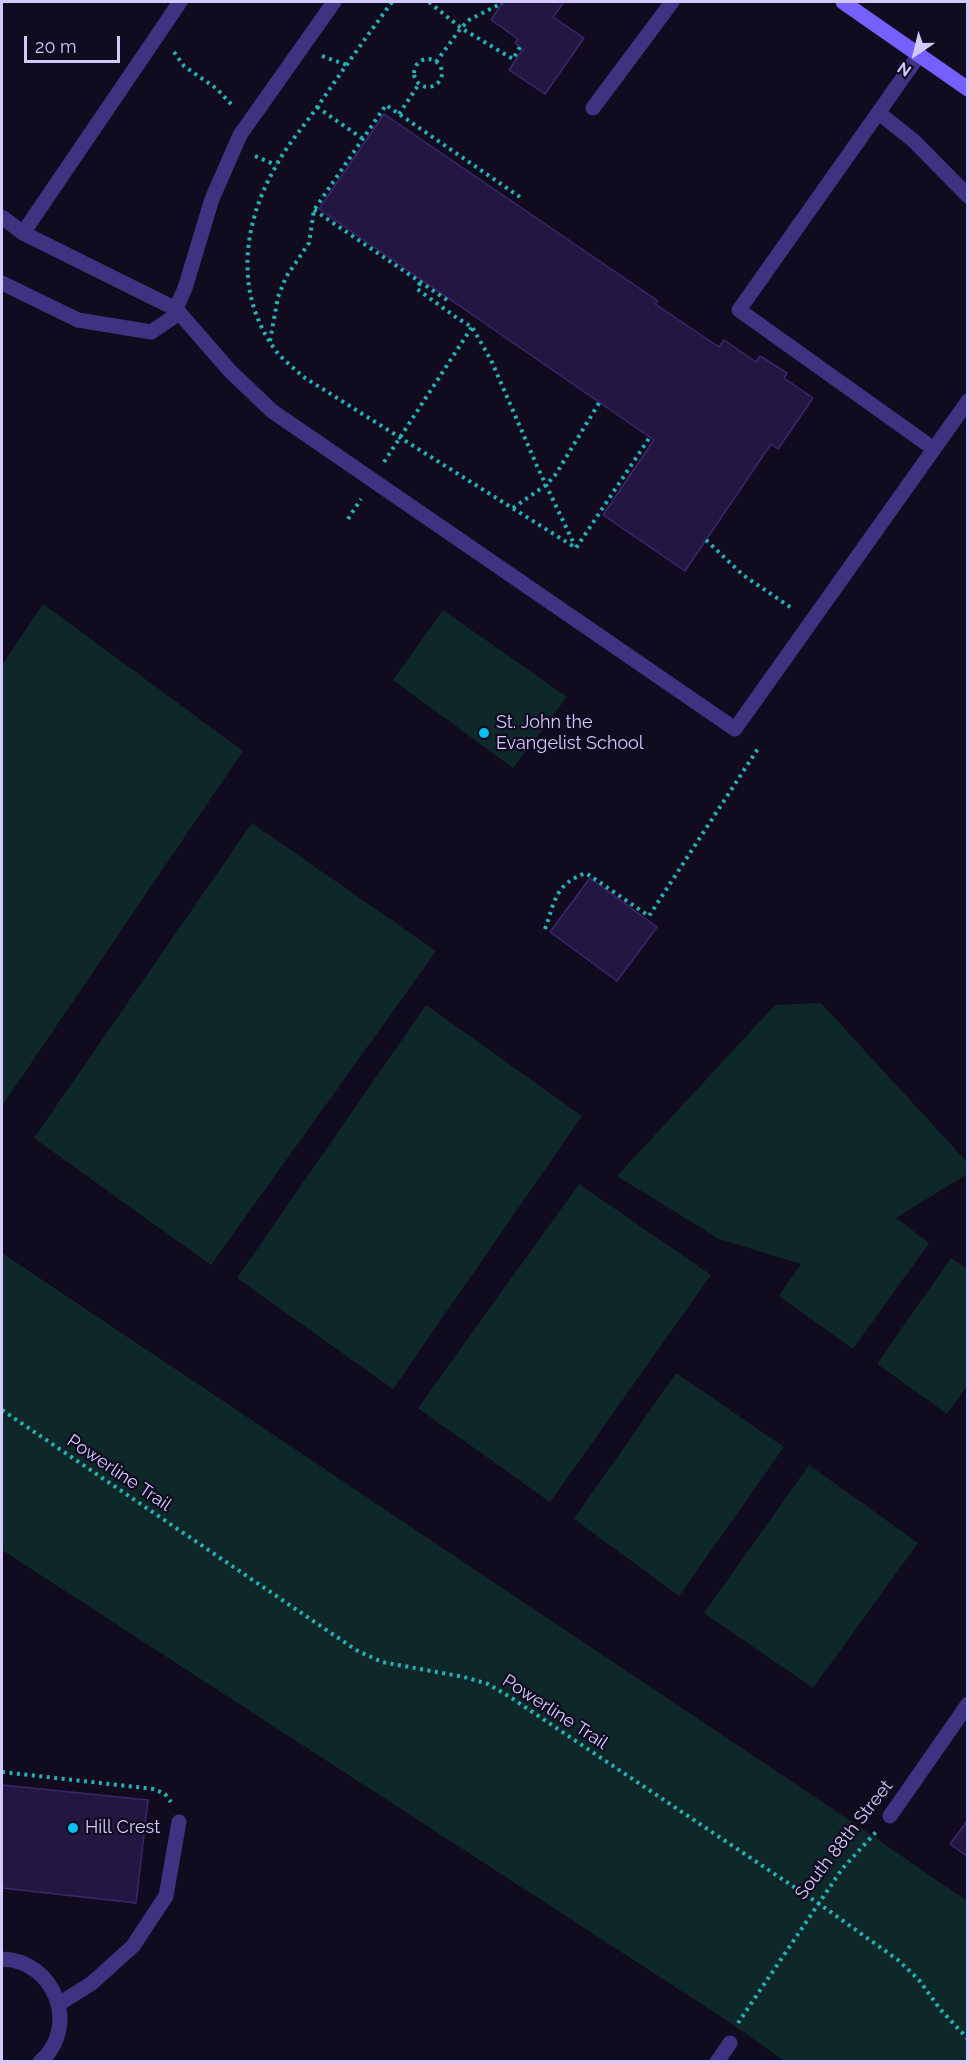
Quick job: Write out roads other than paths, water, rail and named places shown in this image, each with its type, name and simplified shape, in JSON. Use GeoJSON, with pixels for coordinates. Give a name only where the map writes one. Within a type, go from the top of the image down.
{"type":"FeatureCollection","features":[{"type":"Feature","properties":{"kind":"street"},"geometry":{"type":"LineString","coordinates":[[23,233],[180,2]]}},
{"type":"Feature","properties":{"kind":"street"},"geometry":{"type":"LineString","coordinates":[[2,283],[78,320],[151,332],[172,318],[198,251],[212,199],[240,135],[334,2]]}},
{"type":"Feature","properties":{"kind":"street"},"geometry":{"type":"LineString","coordinates":[[593,108],[672,2]]}},
{"type":"Feature","properties":{"kind":"street"},"geometry":{"type":"LineString","coordinates":[[843,2],[968,89]]}},
{"type":"Feature","properties":{"kind":"street"},"geometry":{"type":"LineString","coordinates":[[919,55],[739,310],[934,449]]}},
{"type":"Feature","properties":{"kind":"street"},"geometry":{"type":"LineString","coordinates":[[879,113],[914,141],[968,196]]}},
{"type":"Feature","properties":{"kind":"street"},"geometry":{"type":"LineString","coordinates":[[2,217],[23,233],[176,309],[230,371],[272,411],[735,729],[968,401]]}},
{"type":"Feature","properties":{"kind":"street","name":"South 88th Street"},"geometry":{"type":"LineString","coordinates":[[890,1816],[968,1704]]}},
{"type":"Feature","properties":{"kind":"street"},"geometry":{"type":"LineString","coordinates":[[59,2004],[92,1983],[133,1946],[166,1896],[179,1822]]}},
{"type":"Feature","properties":{"kind":"street"},"geometry":{"type":"LineString","coordinates":[[2,1959],[23,1962],[40,1972],[52,1986],[59,2004],[61,2023],[56,2041],[47,2056],[40,2061]]}},
{"type":"Feature","properties":{"kind":"street"},"geometry":{"type":"LineString","coordinates":[[717,2061],[730,2043]]}},
{"type":"Feature","properties":{"kind":"place","name":"St. John the Evangelist School"},"geometry":{"type":"Point","coordinates":[484,733]}},
{"type":"Feature","properties":{"kind":"place","name":"Hill Crest"},"geometry":{"type":"Point","coordinates":[73,1828]}}]}
